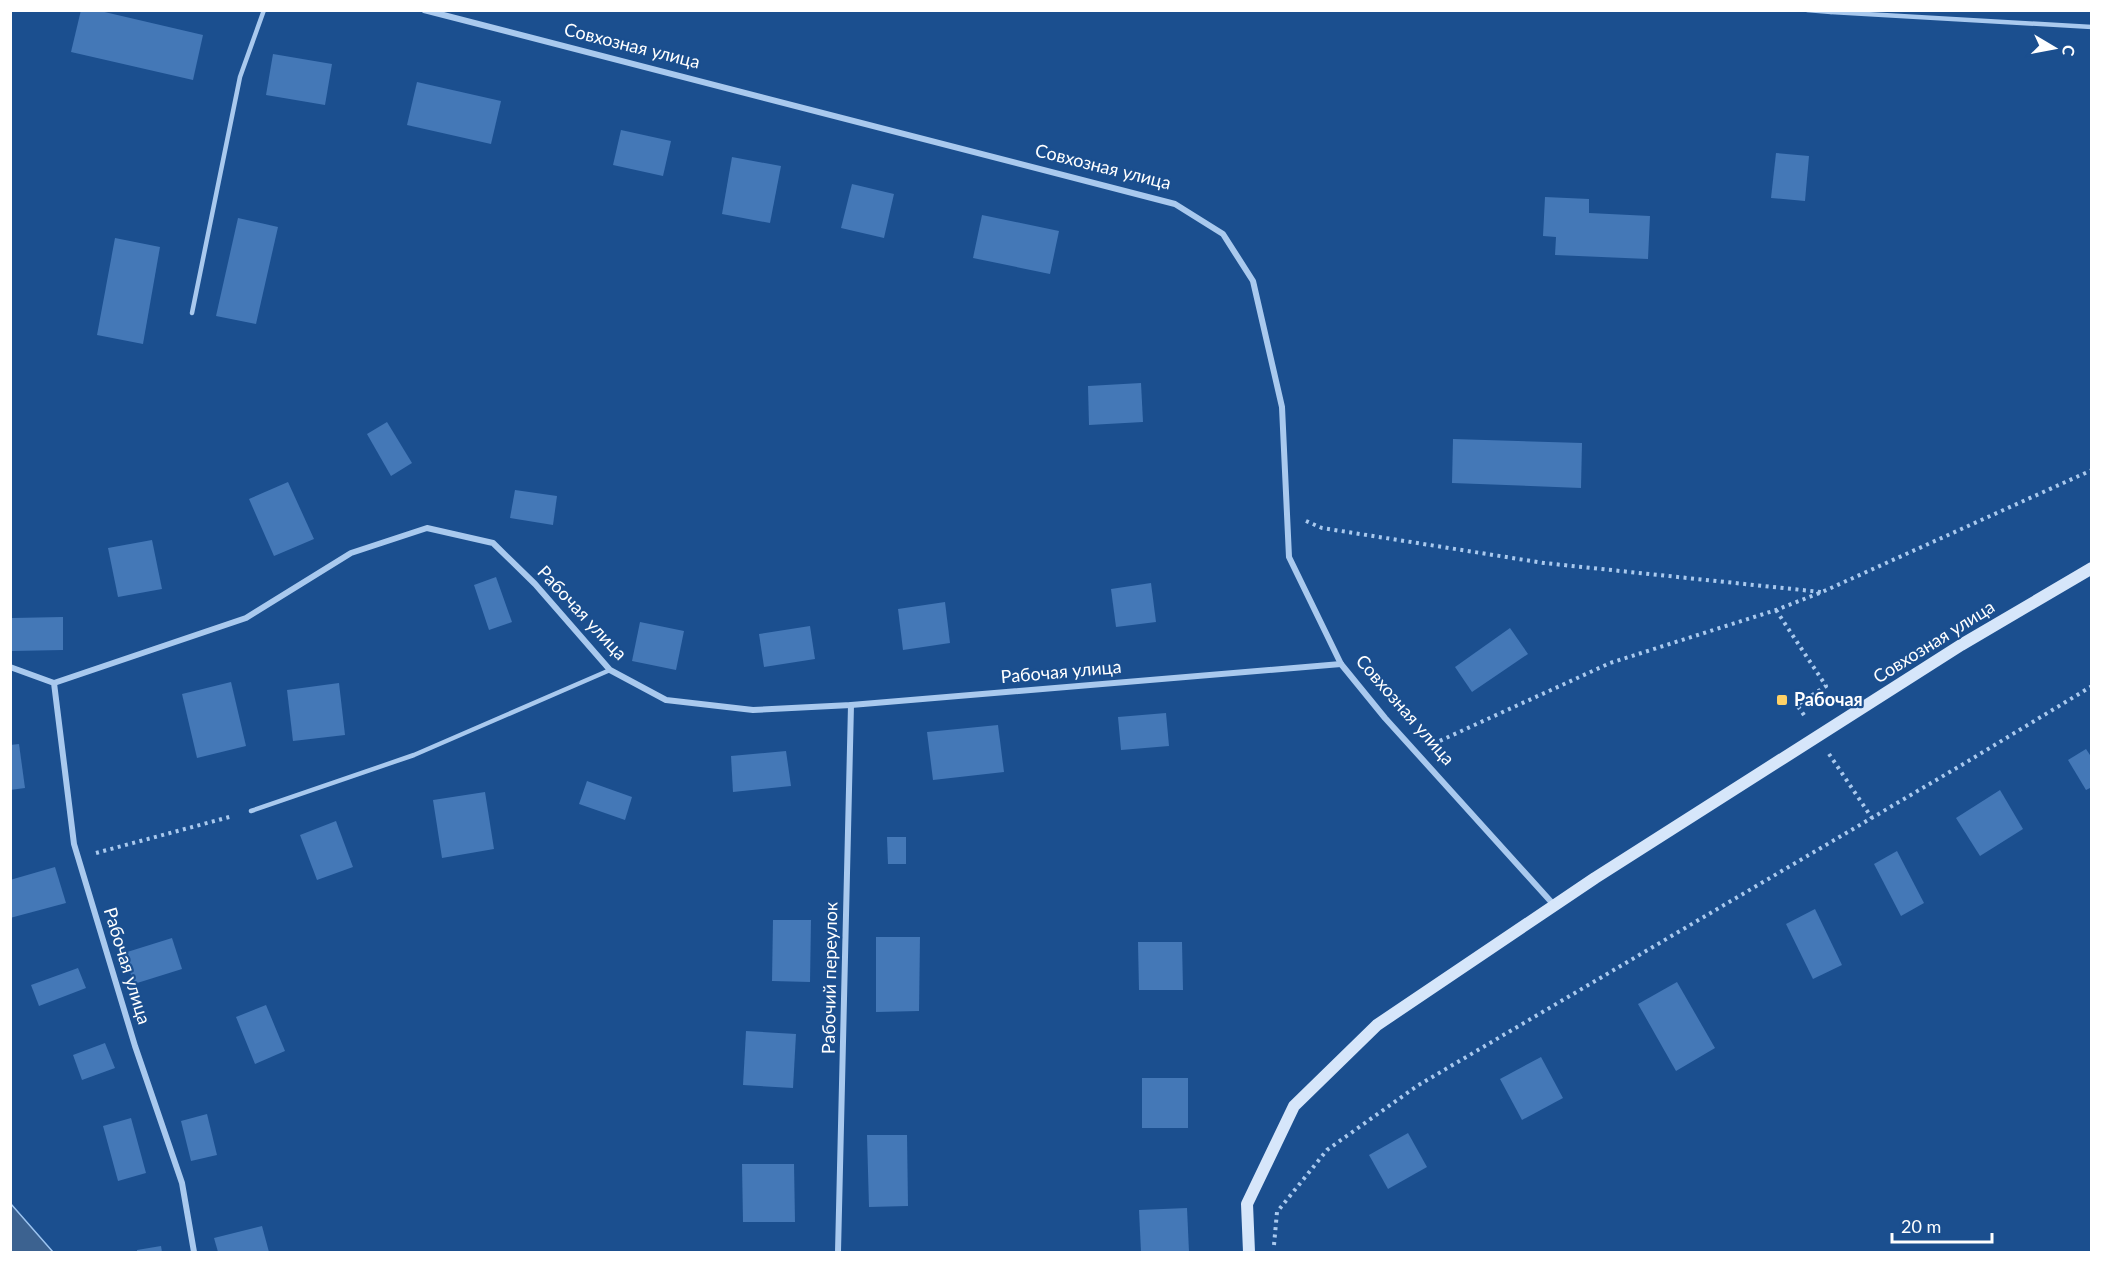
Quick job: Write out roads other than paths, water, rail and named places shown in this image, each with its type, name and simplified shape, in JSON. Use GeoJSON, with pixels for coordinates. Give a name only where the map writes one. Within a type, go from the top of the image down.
{"type":"FeatureCollection","features":[{"type":"Feature","properties":{"kind":"street","name":"Совхозная улица"},"geometry":{"type":"LineString","coordinates":[[424,10],[1175,204],[1223,234],[1253,281],[1282,407],[1289,557],[1341,664],[1416,752],[1554,906]]}},
{"type":"Feature","properties":{"kind":"street","name":"Рабочая улица"},"geometry":{"type":"LineString","coordinates":[[194,1252],[182,1183],[135,1046],[74,844],[54,683],[246,618],[351,553],[427,528],[493,543],[535,584],[610,670],[666,700],[753,710],[851,705],[1341,664]]}},
{"type":"Feature","properties":{"kind":"street","name":"Совхозная улица"},"geometry":{"type":"LineString","coordinates":[[1250,1252],[1247,1204],[1294,1106],[1377,1025],[1554,906],[1961,645],[2091,568]]}},
{"type":"Feature","properties":{"kind":"street"},"geometry":{"type":"LineString","coordinates":[[10,667],[54,683]]}},
{"type":"Feature","properties":{"kind":"street","name":"Рабочий переулок"},"geometry":{"type":"LineString","coordinates":[[838,1252],[851,705]]}},
{"type":"Feature","properties":{"kind":"lane"},"geometry":{"type":"LineString","coordinates":[[192,313],[240,77],[264,10]]}},
{"type":"Feature","properties":{"kind":"lane"},"geometry":{"type":"LineString","coordinates":[[1807,10],[2091,27]]}},
{"type":"Feature","properties":{"kind":"lane"},"geometry":{"type":"LineString","coordinates":[[251,811],[414,755],[610,670]]}},
{"type":"Feature","properties":{"kind":"water"},"geometry":{"type":"Polygon","coordinates":[[[11,1204],[53,1252],[11,1252],[11,1204]]]}},
{"type":"Feature","properties":{"kind":"place","name":"Рабочая"},"geometry":{"type":"Point","coordinates":[1782,700]}}]}
